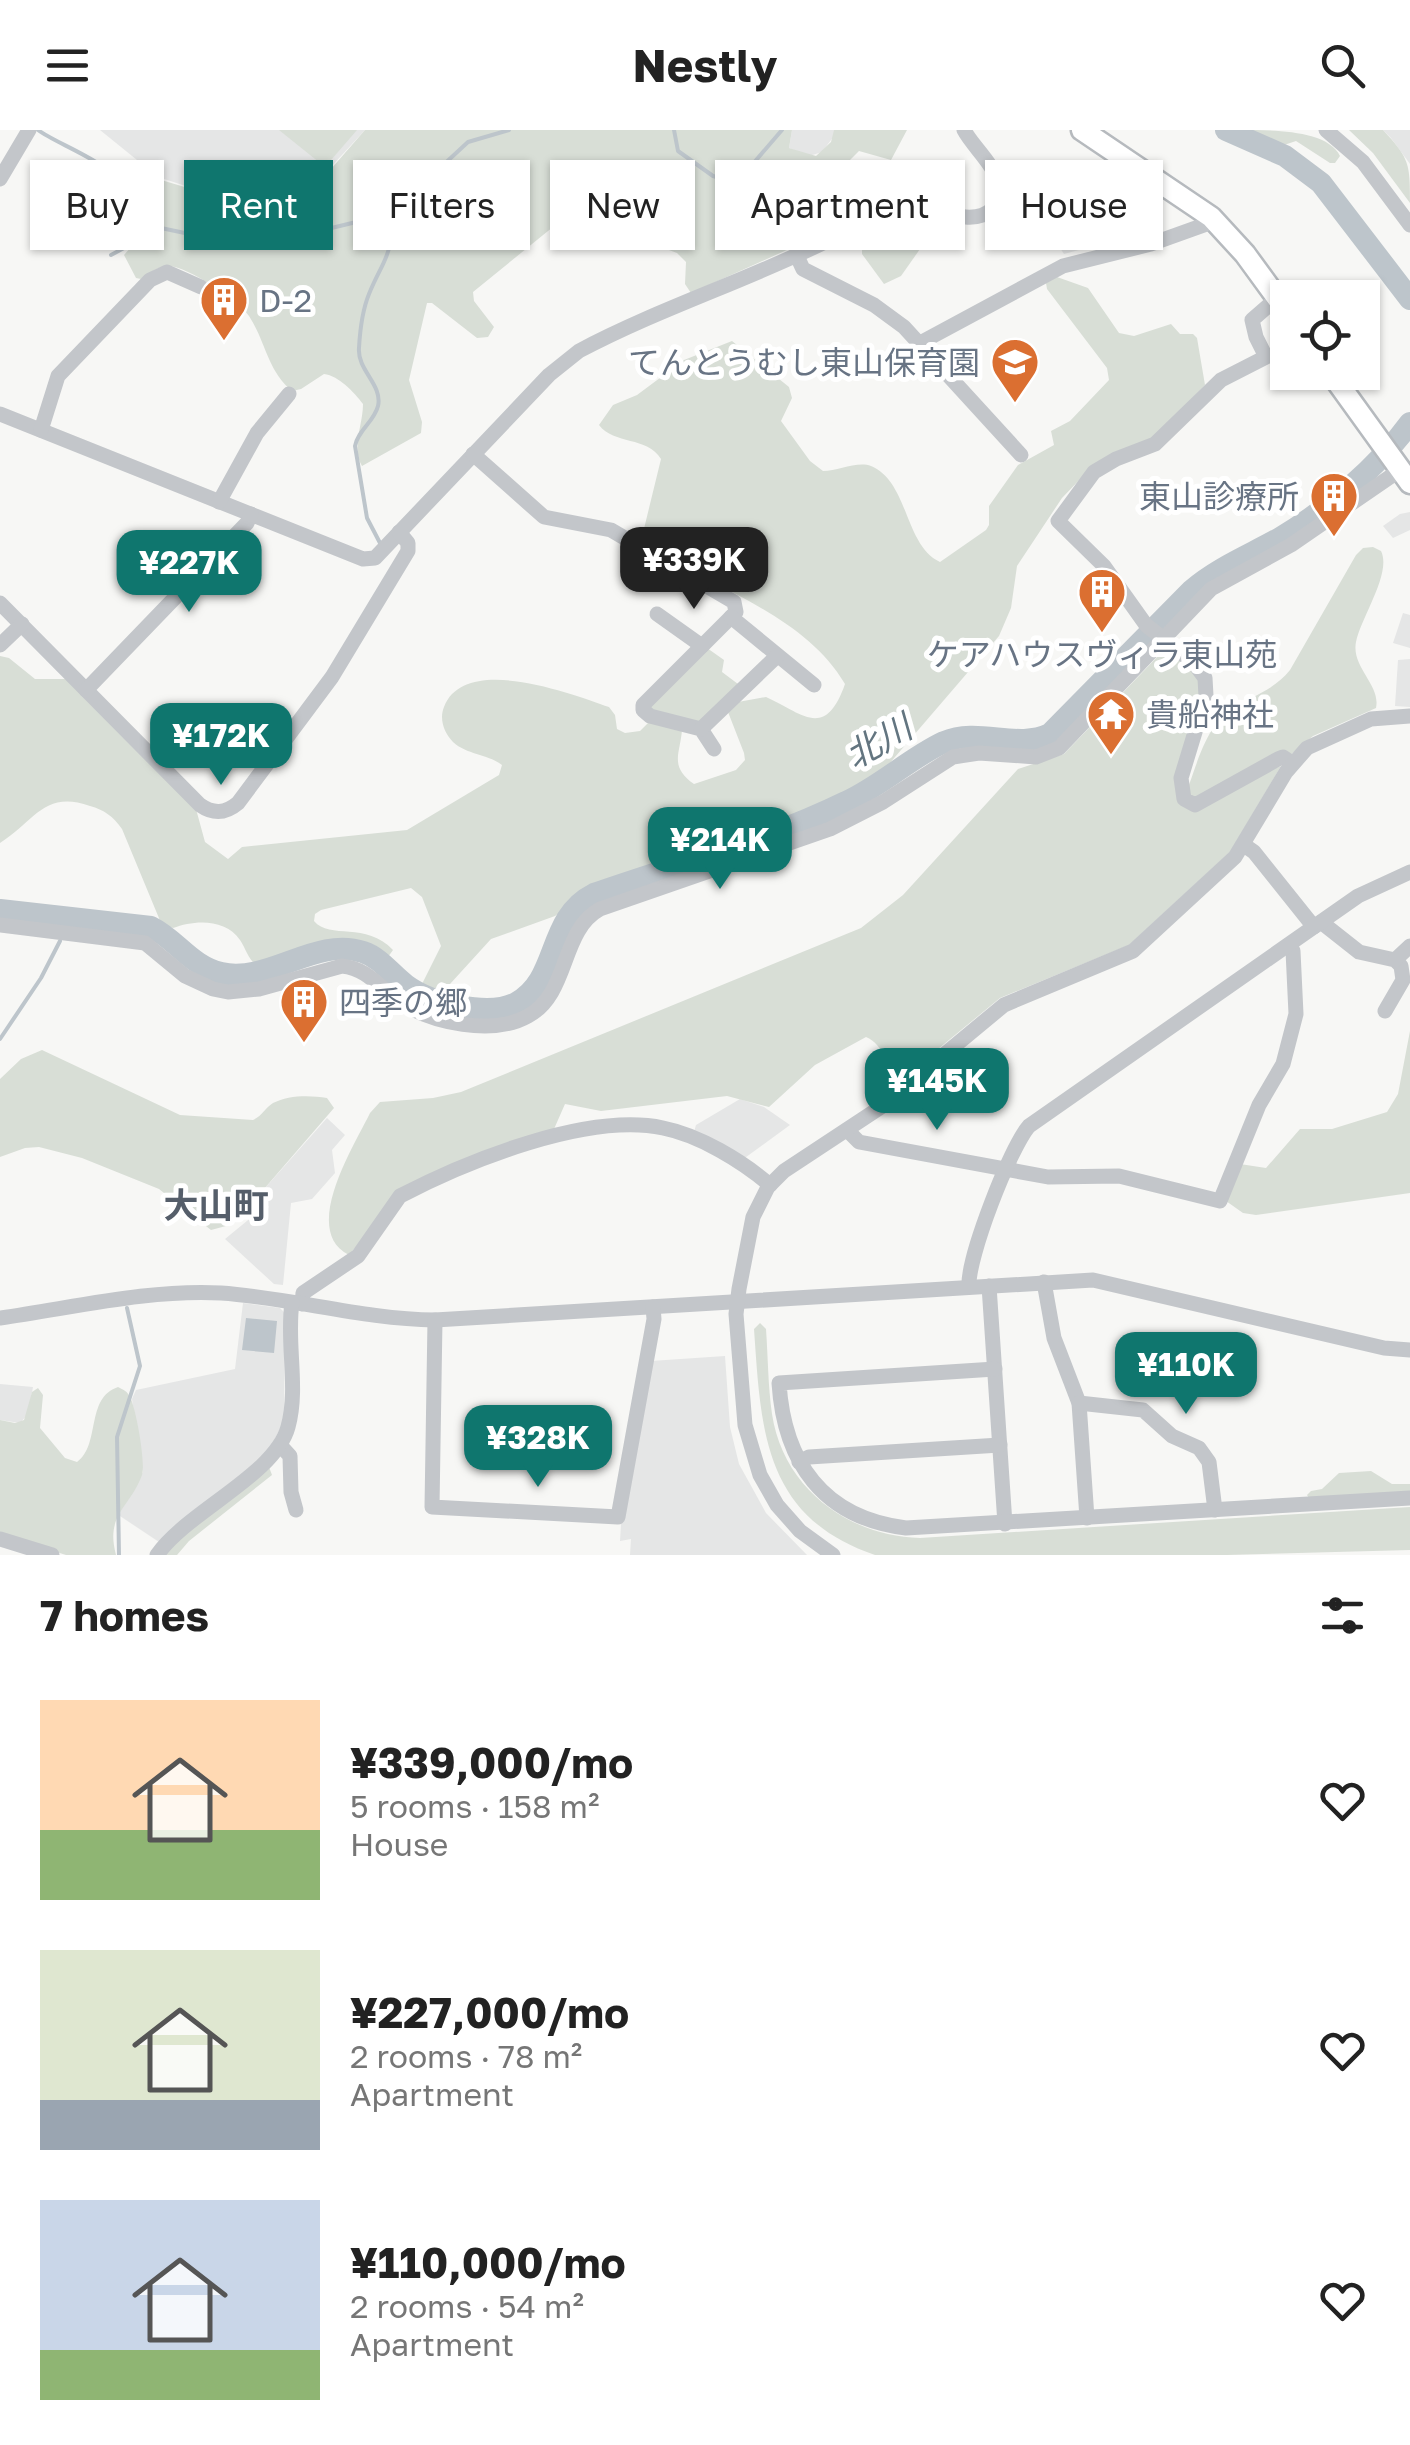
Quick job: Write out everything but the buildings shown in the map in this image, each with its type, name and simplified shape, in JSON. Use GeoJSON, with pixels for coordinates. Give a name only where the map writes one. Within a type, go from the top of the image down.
{"type":"FeatureCollection","features":[{"type":"Feature","properties":{"kind":"main road"},"geometry":{"type":"LineString","coordinates":[[1082,130],[1211,217],[1270,289]]}},
{"type":"Feature","properties":{"kind":"main road"},"geometry":{"type":"LineString","coordinates":[[1343,390],[1397,465]]}},
{"type":"Feature","properties":{"kind":"street"},"geometry":{"type":"LineString","coordinates":[[0,179],[30,130]]}},
{"type":"Feature","properties":{"kind":"street"},"geometry":{"type":"LineString","coordinates":[[0,414],[363,559],[375,558],[549,375],[579,351],[840,234],[890,203],[910,203],[973,218],[992,209],[998,201],[999,180],[964,130]]}},
{"type":"Feature","properties":{"kind":"street"},"geometry":{"type":"LineString","coordinates":[[1326,130],[1363,162],[1410,225]]}},
{"type":"Feature","properties":{"kind":"street"},"geometry":{"type":"LineString","coordinates":[[920,343],[1063,266],[1151,244],[1204,225],[1211,217]]}},
{"type":"Feature","properties":{"kind":"street"},"geometry":{"type":"LineString","coordinates":[[796,254],[803,269],[874,304],[920,343],[1020,455]]}},
{"type":"Feature","properties":{"kind":"street"},"geometry":{"type":"LineString","coordinates":[[41,430],[58,376],[150,280],[167,272],[201,287]]}},
{"type":"Feature","properties":{"kind":"street"},"geometry":{"type":"LineString","coordinates":[[1270,312],[1252,320],[1266,357],[1221,380],[1148,448],[1094,472],[1058,521],[1104,566],[1155,634],[1194,663],[1205,678],[1207,687],[1182,778],[1184,799],[1196,805],[1278,758],[1292,764]]}},
{"type":"Feature","properties":{"kind":"street"},"geometry":{"type":"LineString","coordinates":[[219,502],[258,433],[288,394]]}},
{"type":"Feature","properties":{"kind":"street"},"geometry":{"type":"LineString","coordinates":[[473,454],[535,512],[554,521],[611,530],[734,602],[736,612],[646,702],[643,710],[650,716],[702,729],[714,749]]}},
{"type":"Feature","properties":{"kind":"street"},"geometry":{"type":"LineString","coordinates":[[0,925],[145,943],[185,976],[228,992],[258,989],[342,966],[355,967],[367,972],[400,1002],[428,1016],[484,1025],[514,1022],[540,1008],[550,997],[578,931],[591,914],[830,829],[953,757],[979,753],[1024,757],[1048,754],[1069,740],[1155,634],[1211,589],[1290,545],[1397,465]]}},
{"type":"Feature","properties":{"kind":"street"},"geometry":{"type":"LineString","coordinates":[[86,690],[247,524],[250,514]]}},
{"type":"Feature","properties":{"kind":"street"},"geometry":{"type":"LineString","coordinates":[[0,603],[200,804],[215,812],[232,808],[306,714],[344,658],[408,551],[408,542],[399,532]]}},
{"type":"Feature","properties":{"kind":"street"},"geometry":{"type":"LineString","coordinates":[[657,614],[702,646]]}},
{"type":"Feature","properties":{"kind":"street"},"geometry":{"type":"LineString","coordinates":[[730,617],[814,685]]}},
{"type":"Feature","properties":{"kind":"street"},"geometry":{"type":"LineString","coordinates":[[0,645],[22,624]]}},
{"type":"Feature","properties":{"kind":"street"},"geometry":{"type":"LineString","coordinates":[[702,729],[778,656]]}},
{"type":"Feature","properties":{"kind":"street"},"geometry":{"type":"LineString","coordinates":[[833,1555],[788,1518],[768,1490],[753,1459],[743,1408],[738,1302],[753,1216],[770,1185],[793,1164],[892,1099],[1004,1004],[1133,951],[1244,846],[1292,764],[1316,742],[1362,722],[1390,715],[1410,716]]}},
{"type":"Feature","properties":{"kind":"street"},"geometry":{"type":"LineString","coordinates":[[1244,846],[1254,852],[1318,924],[1359,952],[1394,960],[1402,966],[1404,976],[1385,1011]]}},
{"type":"Feature","properties":{"kind":"street"},"geometry":{"type":"LineString","coordinates":[[969,1287],[968,1278],[1005,1169],[1020,1136],[1040,1117],[1366,891],[1408,877]]}},
{"type":"Feature","properties":{"kind":"street"},"geometry":{"type":"LineString","coordinates":[[848,1130],[859,1142],[1063,1178],[1119,1176],[1220,1201],[1259,1105],[1283,1064],[1290,1039],[1296,1014],[1293,951],[1289,945]]}},
{"type":"Feature","properties":{"kind":"street"},"geometry":{"type":"LineString","coordinates":[[1394,960],[1410,946]]}},
{"type":"Feature","properties":{"kind":"street"},"geometry":{"type":"LineString","coordinates":[[157,1555],[179,1530],[280,1446],[291,1412],[297,1303],[304,1293],[364,1250],[400,1196],[536,1140],[620,1126],[662,1128],[702,1143],[770,1185]]}},
{"type":"Feature","properties":{"kind":"street"},"geometry":{"type":"LineString","coordinates":[[0,1318],[186,1293],[238,1295],[434,1320],[1044,1282],[1104,1282],[1384,1348],[1410,1350]]}},
{"type":"Feature","properties":{"kind":"street"},"geometry":{"type":"LineString","coordinates":[[1044,1282],[1054,1338],[1080,1403],[1087,1518]]}},
{"type":"Feature","properties":{"kind":"street"},"geometry":{"type":"LineString","coordinates":[[990,1286],[1005,1524]]}},
{"type":"Feature","properties":{"kind":"street"},"geometry":{"type":"LineString","coordinates":[[434,1320],[432,1507],[618,1517],[653,1307]]}},
{"type":"Feature","properties":{"kind":"street"},"geometry":{"type":"LineString","coordinates":[[995,1369],[779,1382],[784,1426],[799,1462],[828,1496],[878,1523],[920,1529],[1410,1498]]}},
{"type":"Feature","properties":{"kind":"street"},"geometry":{"type":"LineString","coordinates":[[1080,1403],[1143,1410],[1172,1436],[1198,1448],[1209,1462],[1215,1510]]}},
{"type":"Feature","properties":{"kind":"street"},"geometry":{"type":"LineString","coordinates":[[799,1462],[809,1457],[1000,1445]]}},
{"type":"Feature","properties":{"kind":"street"},"geometry":{"type":"LineString","coordinates":[[280,1446],[290,1456],[296,1510]]}},
{"type":"Feature","properties":{"kind":"street"},"geometry":{"type":"LineString","coordinates":[[0,1539],[52,1555]]}},
{"type":"Feature","properties":{"kind":"shaded area"},"geometry":{"type":"Polygon","coordinates":[[[100,130],[365,130],[333,165],[333,160],[184,160],[184,185],[164,179],[164,160],[137,160],[100,130]]]}},
{"type":"Feature","properties":{"kind":"shaded area"},"geometry":{"type":"Polygon","coordinates":[[[279,130],[357,130],[331,160],[316,160],[279,130]]]}},
{"type":"Feature","properties":{"kind":"shaded area"},"geometry":{"type":"Polygon","coordinates":[[[365,130],[792,130],[789,148],[816,156],[831,142],[834,130],[907,130],[891,160],[859,151],[850,160],[715,160],[715,250],[787,250],[691,293],[685,284],[686,262],[669,250],[695,250],[695,160],[550,160],[550,229],[530,246],[530,160],[353,160],[353,250],[525,250],[473,292],[474,301],[494,327],[488,337],[477,338],[427,303],[409,380],[422,422],[421,433],[362,466],[357,444],[363,404],[346,385],[324,374],[292,391],[277,374],[249,316],[235,302],[200,278],[169,266],[136,278],[124,255],[128,250],[164,250],[164,181],[184,187],[184,250],[333,250],[333,167],[365,130]]]}},
{"type":"Feature","properties":{"kind":"shaded area"},"geometry":{"type":"Polygon","coordinates":[[[792,130],[834,130],[834,136],[822,152],[809,156],[789,148],[792,130]]]}},
{"type":"Feature","properties":{"kind":"shaded area"},"geometry":{"type":"Polygon","coordinates":[[[1242,130],[1312,136],[1334,147],[1340,156],[1330,163],[1296,141],[1281,146],[1242,130]]]}},
{"type":"Feature","properties":{"kind":"shaded area"},"geometry":{"type":"Polygon","coordinates":[[[1349,130],[1383,130],[1392,140],[1407,163],[1410,203],[1373,153],[1349,130]]]}},
{"type":"Feature","properties":{"kind":"shaded area"},"geometry":{"type":"Polygon","coordinates":[[[1383,130],[1410,130],[1410,164],[1391,138],[1383,130]]]}},
{"type":"Feature","properties":{"kind":"shaded area"},"geometry":{"type":"Polygon","coordinates":[[[862,250],[919,250],[901,276],[884,284],[862,250]]]}},
{"type":"Feature","properties":{"kind":"shaded area"},"geometry":{"type":"Polygon","coordinates":[[[1057,277],[1088,288],[1119,333],[1134,336],[1171,324],[1180,334],[1193,334],[1205,385],[1152,440],[1087,472],[1062,498],[1017,566],[1011,608],[999,636],[883,771],[858,791],[795,819],[592,889],[555,916],[491,939],[440,995],[428,992],[422,984],[441,946],[422,897],[411,888],[315,914],[314,921],[321,927],[383,941],[393,950],[388,957],[366,948],[338,944],[257,966],[234,933],[218,924],[199,922],[173,928],[161,923],[122,829],[100,809],[74,802],[51,805],[0,843],[0,656],[9,658],[35,679],[66,679],[196,809],[205,842],[228,859],[242,847],[407,830],[499,775],[502,765],[459,746],[443,726],[444,707],[456,691],[473,682],[520,682],[592,701],[609,707],[617,729],[625,733],[640,731],[650,721],[682,729],[679,765],[694,784],[736,770],[745,760],[728,712],[738,702],[766,697],[802,715],[821,717],[837,702],[845,684],[827,659],[779,619],[641,541],[661,459],[648,447],[613,436],[599,425],[613,405],[637,395],[684,360],[732,341],[789,387],[792,398],[781,421],[810,461],[823,471],[866,465],[883,474],[893,485],[919,542],[940,562],[986,530],[989,506],[1018,465],[1054,445],[1051,431],[1070,421],[1109,380],[1107,368],[1047,289],[1046,283],[1057,277]]]}},
{"type":"Feature","properties":{"kind":"shaded area"},"geometry":{"type":"Polygon","coordinates":[[[1410,512],[1410,530],[1393,538],[1383,526],[1410,512]]]}},
{"type":"Feature","properties":{"kind":"shaded area"},"geometry":{"type":"Polygon","coordinates":[[[1363,548],[1381,551],[1382,571],[1359,632],[1356,651],[1374,692],[1376,708],[1313,736],[1289,756],[1200,799],[1186,793],[1215,726],[1231,710],[1270,688],[1290,670],[1356,555],[1363,548]]]}},
{"type":"Feature","properties":{"kind":"shaded area"},"geometry":{"type":"Polygon","coordinates":[[[1403,613],[1410,615],[1410,648],[1393,643],[1403,613]]]}},
{"type":"Feature","properties":{"kind":"shaded area"},"geometry":{"type":"Polygon","coordinates":[[[707,648],[724,660],[722,672],[738,684],[701,723],[651,712],[647,707],[707,648]]]}},
{"type":"Feature","properties":{"kind":"shaded area"},"geometry":{"type":"Polygon","coordinates":[[[1169,651],[1202,679],[1188,748],[1187,807],[1281,766],[1230,852],[1129,945],[1000,998],[904,1077],[866,1037],[815,1065],[769,1107],[727,1096],[601,1111],[565,1104],[554,1129],[407,1187],[349,1255],[335,1243],[329,1227],[335,1187],[370,1113],[380,1102],[461,1092],[861,928],[903,895],[1018,769],[1064,754],[1159,655],[1169,651]]]}},
{"type":"Feature","properties":{"kind":"shaded area"},"geometry":{"type":"Polygon","coordinates":[[[1410,659],[1410,707],[1395,706],[1398,660],[1410,659]]]}},
{"type":"Feature","properties":{"kind":"shaded area"},"geometry":{"type":"Polygon","coordinates":[[[1410,1031],[1410,1193],[1256,1215],[1243,1213],[1226,1201],[1240,1164],[1266,1168],[1300,1129],[1332,1129],[1387,1112],[1398,1094],[1410,1031]]]}},
{"type":"Feature","properties":{"kind":"shaded area"},"geometry":{"type":"Polygon","coordinates":[[[42,1050],[180,1115],[253,1120],[273,1103],[299,1096],[327,1098],[334,1108],[258,1196],[226,1226],[211,1230],[159,1189],[82,1158],[39,1147],[0,1157],[0,1079],[21,1059],[42,1050]]]}},
{"type":"Feature","properties":{"kind":"shaded area"},"geometry":{"type":"Polygon","coordinates":[[[740,1099],[764,1107],[790,1125],[742,1160],[694,1132],[696,1125],[740,1099]]]}},
{"type":"Feature","properties":{"kind":"shaded area"},"geometry":{"type":"Polygon","coordinates":[[[327,1118],[345,1135],[332,1150],[335,1173],[312,1199],[291,1203],[283,1285],[274,1284],[225,1239],[269,1207],[258,1196],[327,1118]]]}},
{"type":"Feature","properties":{"kind":"shaded area"},"geometry":{"type":"Polygon","coordinates":[[[243,1303],[280,1308],[285,1313],[284,1421],[268,1452],[159,1542],[120,1516],[120,1509],[143,1472],[132,1399],[136,1390],[235,1369],[243,1303]]]}},
{"type":"Feature","properties":{"kind":"shaded area"},"geometry":{"type":"Polygon","coordinates":[[[246,1318],[277,1321],[274,1353],[242,1350],[246,1318]]]}},
{"type":"Feature","properties":{"kind":"shaded area"},"geometry":{"type":"Polygon","coordinates":[[[760,1323],[766,1329],[772,1414],[790,1464],[823,1503],[868,1528],[920,1538],[1410,1507],[1410,1550],[1227,1555],[875,1555],[838,1538],[810,1518],[789,1493],[775,1465],[760,1401],[754,1329],[760,1323]]]}},
{"type":"Feature","properties":{"kind":"shaded area"},"geometry":{"type":"Polygon","coordinates":[[[725,1356],[730,1427],[739,1464],[766,1513],[807,1555],[630,1555],[631,1539],[620,1541],[621,1524],[651,1361],[725,1356]]]}},
{"type":"Feature","properties":{"kind":"shaded area"},"geometry":{"type":"Polygon","coordinates":[[[0,1384],[33,1387],[28,1414],[20,1423],[0,1420],[0,1384]]]}},
{"type":"Feature","properties":{"kind":"shaded area"},"geometry":{"type":"Polygon","coordinates":[[[118,1387],[132,1403],[143,1469],[116,1520],[116,1555],[66,1555],[0,1534],[0,1420],[24,1420],[32,1392],[38,1388],[43,1395],[40,1428],[65,1458],[77,1462],[89,1445],[101,1401],[118,1387]]]}},
{"type":"Feature","properties":{"kind":"shaded area"},"geometry":{"type":"Polygon","coordinates":[[[269,1467],[272,1475],[177,1555],[163,1555],[169,1547],[269,1467]]]}},
{"type":"Feature","properties":{"kind":"shaded area"},"geometry":{"type":"Polygon","coordinates":[[[1371,1471],[1392,1484],[1410,1484],[1410,1493],[1309,1498],[1307,1495],[1322,1489],[1339,1473],[1371,1471]]]}},
{"type":"Feature","properties":{"kind":"waterway"},"geometry":{"type":"LineString","coordinates":[[38,130],[91,160]]}},
{"type":"Feature","properties":{"kind":"waterway"},"geometry":{"type":"LineString","coordinates":[[111,255],[161,228],[218,240],[282,240],[381,216],[400,205],[468,142],[509,130]]}},
{"type":"Feature","properties":{"kind":"waterway"},"geometry":{"type":"LineString","coordinates":[[674,130],[678,151],[713,176],[730,181],[745,173],[782,130]]}},
{"type":"Feature","properties":{"kind":"waterway"},"geometry":{"type":"LineString","coordinates":[[1226,130],[1285,156],[1321,183],[1410,299]]}},
{"type":"Feature","properties":{"kind":"waterway"},"geometry":{"type":"LineString","coordinates":[[380,543],[367,518],[355,446],[378,406],[377,391],[359,356],[359,348],[367,300],[388,250]]}},
{"type":"Feature","properties":{"kind":"waterway","name":"北川"},"geometry":{"type":"LineString","coordinates":[[0,910],[151,927],[201,965],[221,973],[257,972],[328,950],[363,952],[416,992],[444,1002],[490,1009],[516,1003],[540,980],[568,918],[594,894],[816,816],[859,795],[944,742],[971,737],[1024,740],[1050,734],[1192,590],[1298,527],[1333,501],[1383,456],[1410,423]]}},
{"type":"Feature","properties":{"kind":"waterway","name":"北川"},"geometry":{"type":"LineString","coordinates":[[70,921],[72,917]]}},
{"type":"Feature","properties":{"kind":"waterway"},"geometry":{"type":"LineString","coordinates":[[0,1039],[41,978],[60,941]]}},
{"type":"Feature","properties":{"kind":"waterway"},"geometry":{"type":"LineString","coordinates":[[119,1555],[117,1437],[140,1366],[127,1308]]}},
{"type":"Feature","properties":{"kind":"place","name":"D-2"},"geometry":{"type":"Point","coordinates":[224,342]}},
{"type":"Feature","properties":{"kind":"place","name":"てんとうむし東山保育園"},"geometry":{"type":"Point","coordinates":[1015,404]}},
{"type":"Feature","properties":{"kind":"place","name":"東山診療所"},"geometry":{"type":"Point","coordinates":[1334,538]}},
{"type":"Feature","properties":{"kind":"place","name":"ケアハウスヴィラ東山苑"},"geometry":{"type":"Point","coordinates":[1102,634]}},
{"type":"Feature","properties":{"kind":"place","name":"貴船神社"},"geometry":{"type":"Point","coordinates":[1111,756]}},
{"type":"Feature","properties":{"kind":"place","name":"四季の郷"},"geometry":{"type":"Point","coordinates":[304,1044]}},
{"type":"Feature","properties":{"kind":"district","name":"大山町"},"geometry":{"type":"Point","coordinates":[216,1205]}}]}
